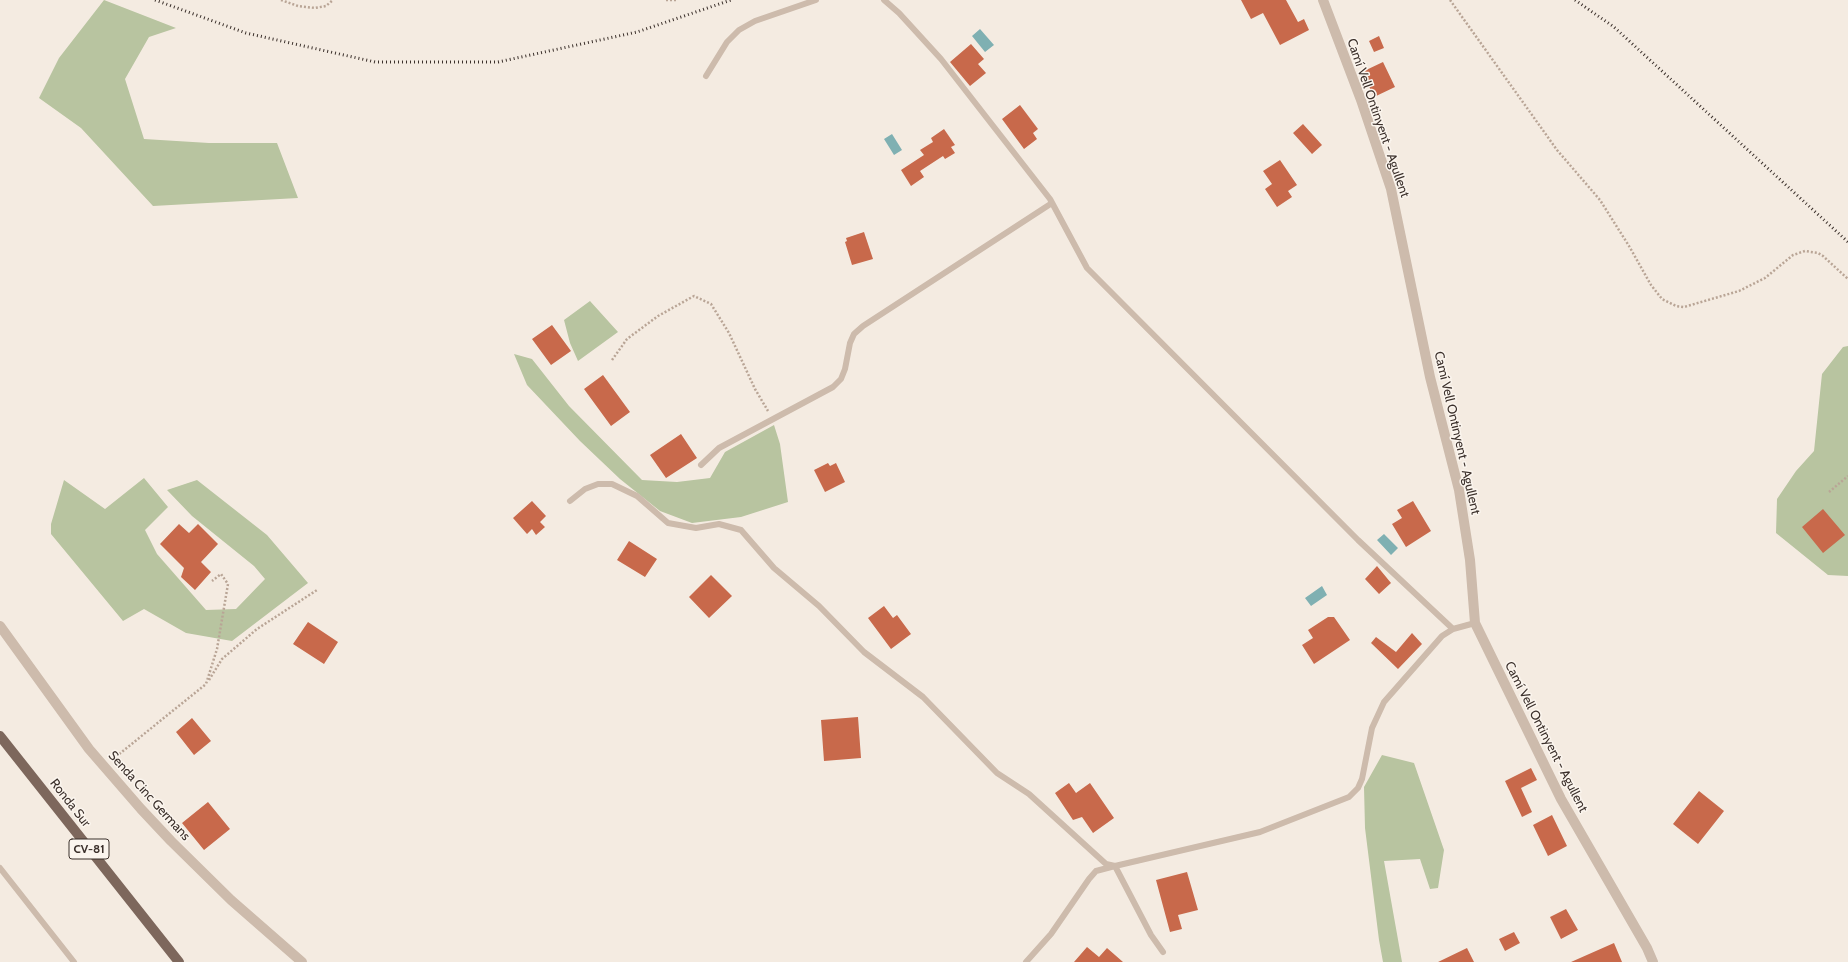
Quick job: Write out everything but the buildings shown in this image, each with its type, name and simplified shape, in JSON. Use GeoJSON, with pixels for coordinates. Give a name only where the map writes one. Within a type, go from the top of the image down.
{"type":"FeatureCollection","features":[{"type":"Feature","properties":{"kind":"main road","name":"Ronda Sur"},"geometry":{"type":"LineString","coordinates":[[0,736],[179,962]]}},
{"type":"Feature","properties":{"kind":"street","name":"Camí Vell Ontinyent - Agullent"},"geometry":{"type":"LineString","coordinates":[[1323,0],[1364,108],[1390,189],[1430,377],[1459,490],[1470,560],[1475,623],[1561,800],[1629,916],[1653,962]]}},
{"type":"Feature","properties":{"kind":"street","name":"Senda Cinc Germans"},"geometry":{"type":"LineString","coordinates":[[0,626],[85,743],[141,809],[193,864],[302,962]]}},
{"type":"Feature","properties":{"kind":"lane"},"geometry":{"type":"LineString","coordinates":[[706,76],[727,42],[739,30],[755,21],[816,0]]}},
{"type":"Feature","properties":{"kind":"lane"},"geometry":{"type":"LineString","coordinates":[[884,0],[899,13],[940,59],[1052,203],[1087,268],[1358,540],[1453,629]]}},
{"type":"Feature","properties":{"kind":"lane"},"geometry":{"type":"LineString","coordinates":[[701,465],[720,448],[833,387],[841,379],[845,369],[850,343],[854,334],[863,326],[1052,203]]}},
{"type":"Feature","properties":{"kind":"lane"},"geometry":{"type":"LineString","coordinates":[[570,501],[585,489],[598,484],[612,484],[637,496],[668,523],[696,528],[719,524],[741,530],[774,568],[819,606],[864,652],[923,697],[997,773],[1029,794],[1106,864],[1115,866],[1151,935],[1162,952]]}},
{"type":"Feature","properties":{"kind":"lane"},"geometry":{"type":"LineString","coordinates":[[1026,962],[1051,934],[1096,871],[1260,832],[1348,797],[1358,788],[1362,779],[1372,728],[1384,702],[1442,636],[1453,629],[1475,623]]}},
{"type":"Feature","properties":{"kind":"lane"},"geometry":{"type":"LineString","coordinates":[[0,868],[74,962]]}},
{"type":"Feature","properties":{"kind":"path"},"geometry":{"type":"LineString","coordinates":[[281,0],[298,6],[315,8],[326,6],[333,0]]}},
{"type":"Feature","properties":{"kind":"path"},"geometry":{"type":"LineString","coordinates":[[666,0],[678,0]]}},
{"type":"Feature","properties":{"kind":"path"},"geometry":{"type":"LineString","coordinates":[[1450,0],[1557,150],[1600,200],[1630,246],[1651,285],[1662,299],[1676,306],[1684,307],[1739,291],[1765,278],[1793,255],[1805,251],[1818,253],[1823,256],[1848,279]]}},
{"type":"Feature","properties":{"kind":"path"},"geometry":{"type":"LineString","coordinates":[[612,360],[627,339],[658,316],[694,296],[711,304],[726,327],[755,390],[768,412],[782,414]]}},
{"type":"Feature","properties":{"kind":"path"},"geometry":{"type":"LineString","coordinates":[[1829,492],[1848,476]]}},
{"type":"Feature","properties":{"kind":"path"},"geometry":{"type":"LineString","coordinates":[[206,684],[217,649],[228,584],[221,574],[212,581]]}},
{"type":"Feature","properties":{"kind":"path"},"geometry":{"type":"LineString","coordinates":[[104,766],[206,684],[222,659],[257,629],[318,590]]}},
{"type":"Feature","properties":{"kind":"green space"},"geometry":{"type":"Polygon","coordinates":[[[104,0],[176,28],[149,37],[125,79],[144,139],[209,143],[277,143],[298,198],[153,206],[81,128],[39,98],[59,58],[104,0]]]}},
{"type":"Feature","properties":{"kind":"green space"},"geometry":{"type":"Polygon","coordinates":[[[590,301],[618,332],[578,361],[570,343],[564,320],[590,301]]]}},
{"type":"Feature","properties":{"kind":"green space"},"geometry":{"type":"Polygon","coordinates":[[[1848,346],[1848,576],[1828,575],[1776,533],[1777,499],[1796,471],[1814,451],[1822,374],[1843,347],[1848,346]]]}},
{"type":"Feature","properties":{"kind":"green space"},"geometry":{"type":"Polygon","coordinates":[[[514,354],[532,359],[569,406],[642,480],[677,482],[710,478],[725,452],[774,425],[780,444],[788,502],[741,517],[692,523],[660,511],[620,479],[580,441],[527,385],[514,354]]]}},
{"type":"Feature","properties":{"kind":"green space"},"geometry":{"type":"Polygon","coordinates":[[[144,478],[168,507],[145,530],[157,554],[206,610],[236,609],[265,579],[254,566],[192,516],[167,490],[197,480],[267,535],[308,583],[232,641],[186,633],[144,609],[123,621],[51,534],[51,524],[64,480],[105,509],[144,478]]]}},
{"type":"Feature","properties":{"kind":"green space"},"geometry":{"type":"Polygon","coordinates":[[[1382,755],[1414,763],[1444,850],[1438,888],[1430,889],[1420,859],[1384,861],[1402,962],[1383,962],[1365,828],[1364,787],[1382,755]]]}},
{"type":"Feature","properties":{"kind":"water"},"geometry":{"type":"Polygon","coordinates":[[[980,29],[994,45],[985,52],[972,36],[980,29]]]}},
{"type":"Feature","properties":{"kind":"water"},"geometry":{"type":"Polygon","coordinates":[[[892,134],[902,150],[894,155],[884,139],[892,134]]]}},
{"type":"Feature","properties":{"kind":"water"},"geometry":{"type":"Polygon","coordinates":[[[1384,534],[1398,548],[1391,555],[1377,540],[1384,534]]]}},
{"type":"Feature","properties":{"kind":"water"},"geometry":{"type":"Polygon","coordinates":[[[1322,586],[1327,595],[1311,606],[1305,598],[1322,586]]]}},
{"type":"Feature","properties":{"kind":"railway"},"geometry":{"type":"LineString","coordinates":[[155,0],[246,33],[375,62],[498,62],[637,32],[731,0]]}},
{"type":"Feature","properties":{"kind":"railway"},"geometry":{"type":"LineString","coordinates":[[1575,0],[1614,27],[1848,242]]}}]}
